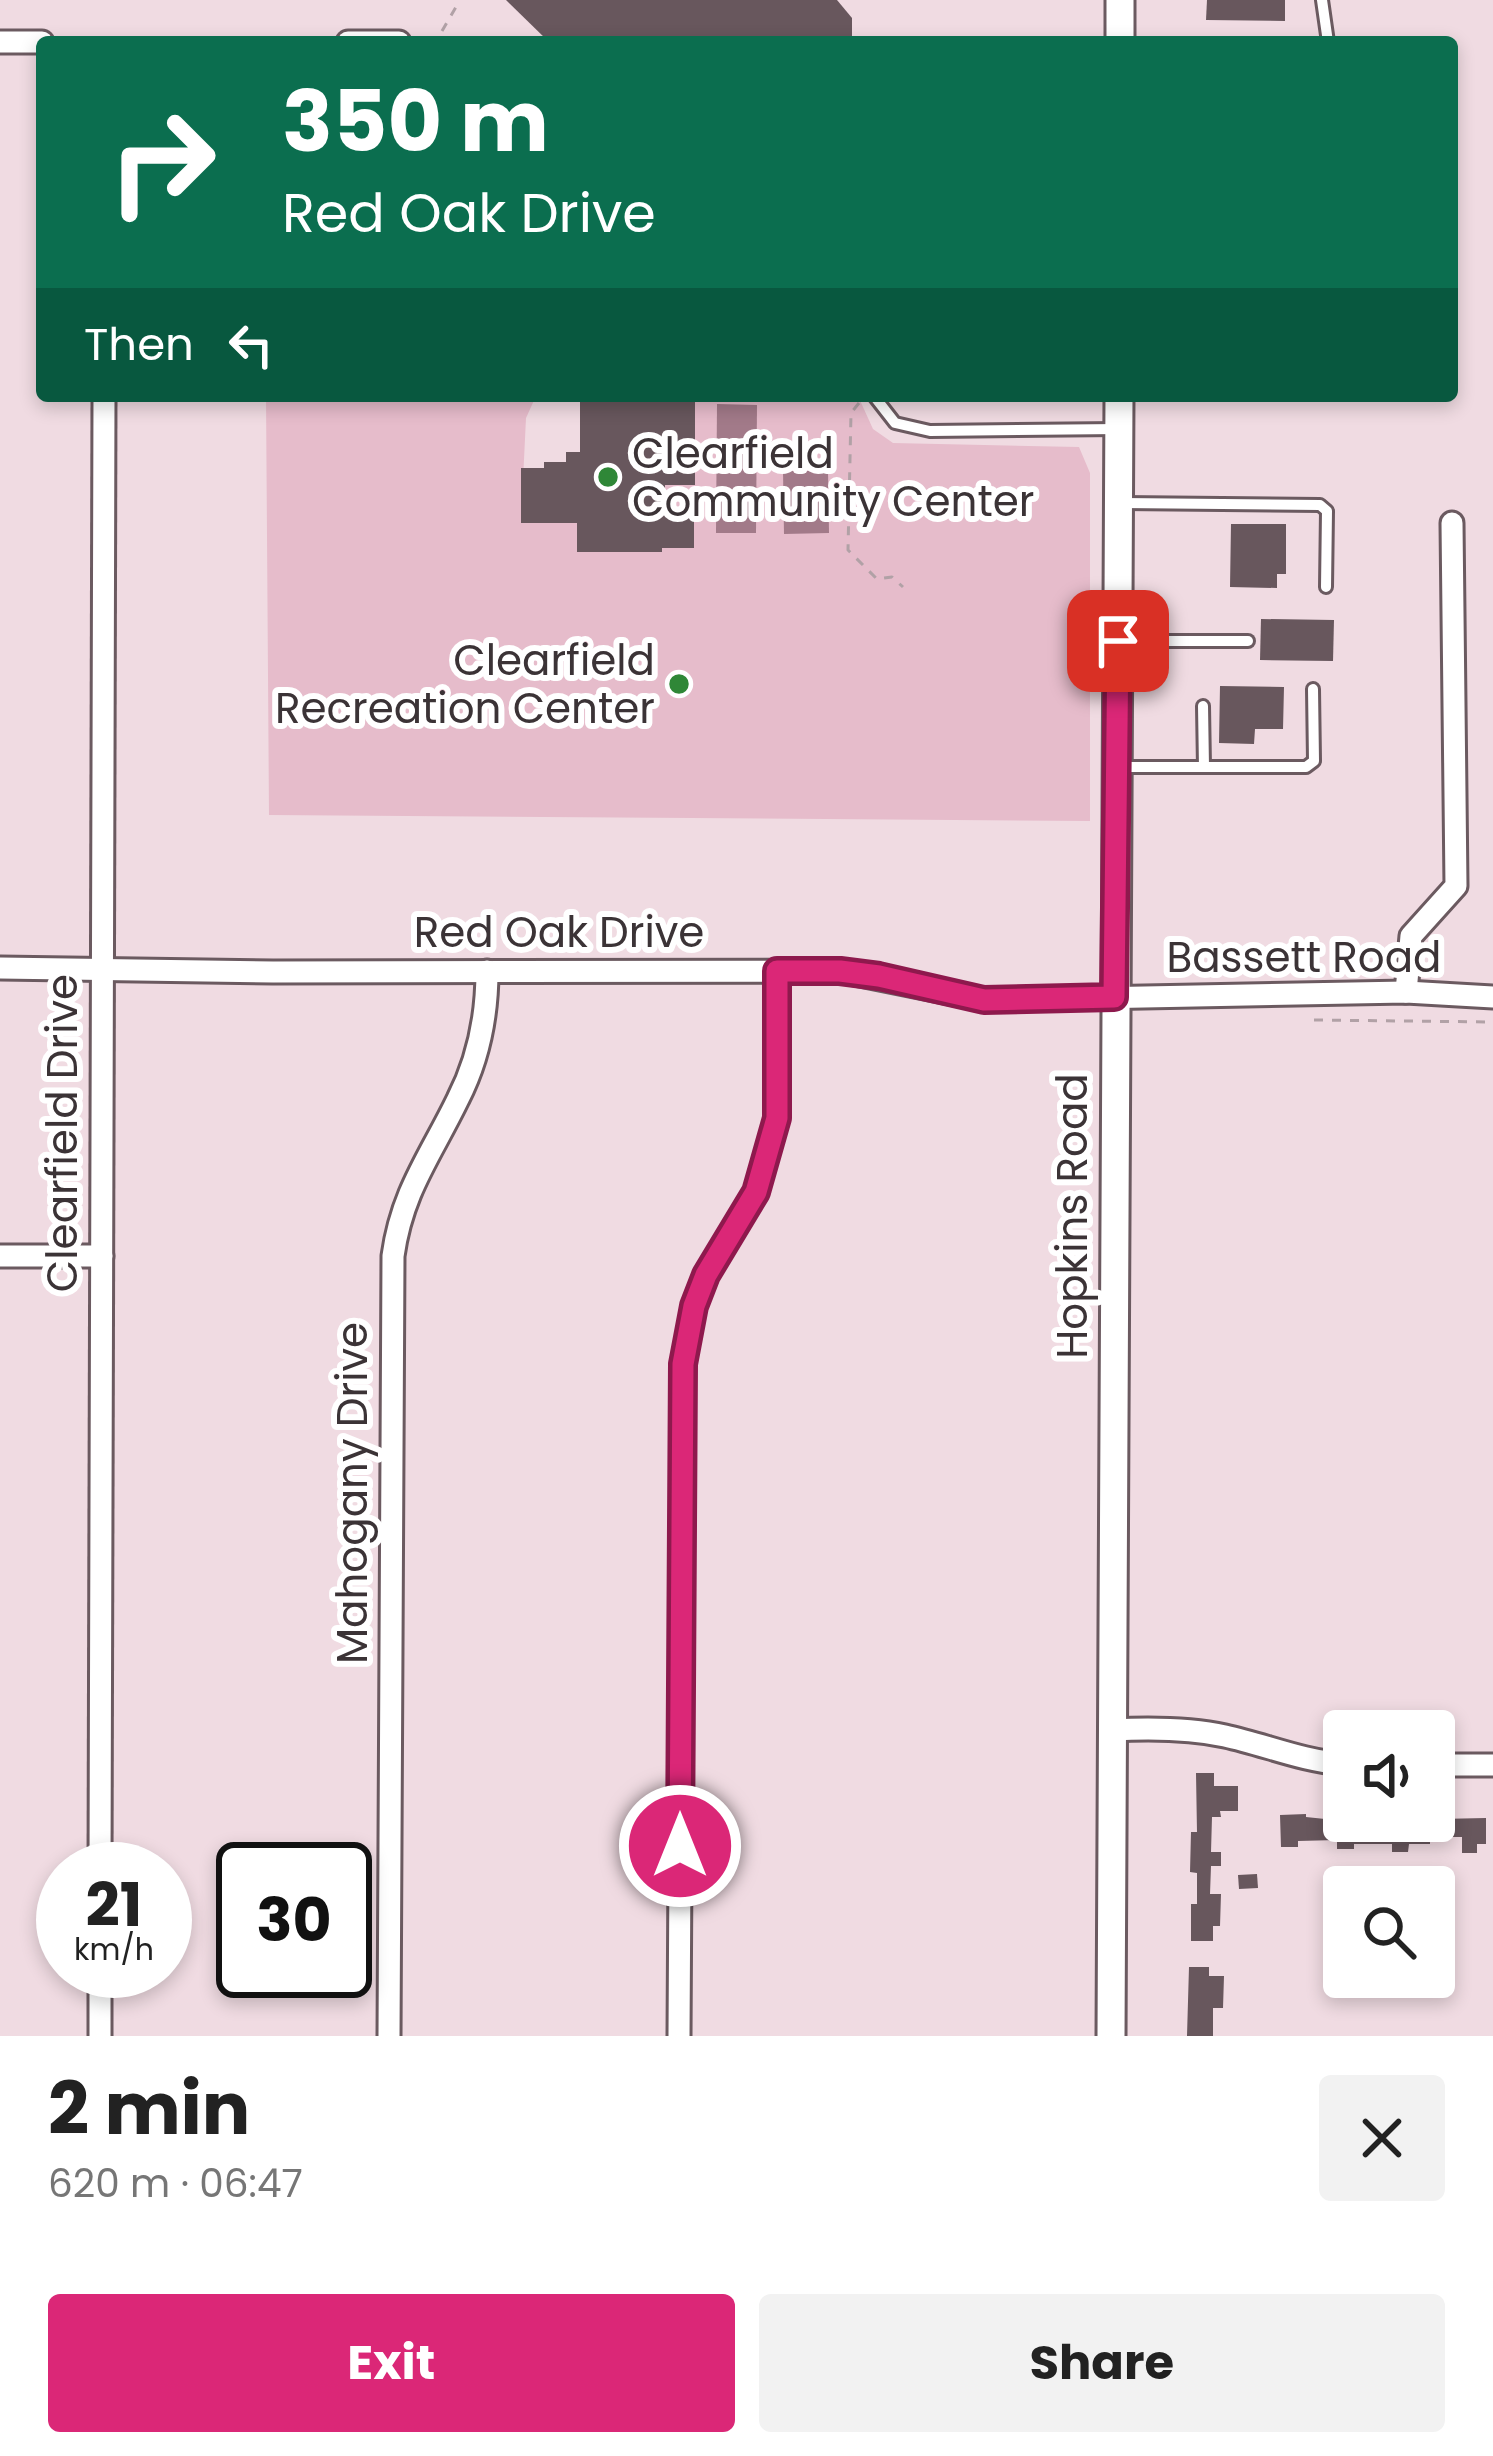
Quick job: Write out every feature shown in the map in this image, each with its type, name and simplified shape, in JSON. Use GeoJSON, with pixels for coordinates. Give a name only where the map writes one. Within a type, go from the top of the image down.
{"type":"FeatureCollection","features":[{"type":"Feature","properties":{"kind":"street"},"geometry":{"type":"LineString","coordinates":[[1120,0],[1120,36]]}},
{"type":"Feature","properties":{"kind":"street"},"geometry":{"type":"LineString","coordinates":[[0,42],[36,42]]}},
{"type":"Feature","properties":{"kind":"street","name":"Clearfield Drive"},"geometry":{"type":"LineString","coordinates":[[100,1842],[104,402]]}},
{"type":"Feature","properties":{"kind":"street","name":"Hopkins Road"},"geometry":{"type":"LineString","coordinates":[[1111,2036],[1119,402]]}},
{"type":"Feature","properties":{"kind":"street"},"geometry":{"type":"LineString","coordinates":[[1406,992],[1411,936],[1456,886],[1452,523]]}},
{"type":"Feature","properties":{"kind":"street","name":"Red Oak Drive"},"geometry":{"type":"LineString","coordinates":[[0,968],[840,971],[984,1000],[1114,997]]}},
{"type":"Feature","properties":{"kind":"street","name":"Mahogany Drive"},"geometry":{"type":"LineString","coordinates":[[388,2036],[393,1256],[405,1198],[459,1098],[475,1057],[487,1015],[487,970]]}},
{"type":"Feature","properties":{"kind":"street"},"geometry":{"type":"LineString","coordinates":[[680,2036],[683,1364],[694,1306],[706,1275],[756,1192],[777,1118],[777,971]]}},
{"type":"Feature","properties":{"kind":"street","name":"Bassett Road"},"geometry":{"type":"LineString","coordinates":[[1114,997],[1406,992],[1493,997]]}},
{"type":"Feature","properties":{"kind":"street"},"geometry":{"type":"LineString","coordinates":[[0,1256],[102,1256]]}},
{"type":"Feature","properties":{"kind":"street"},"geometry":{"type":"LineString","coordinates":[[1112,1730],[1187,1729],[1323,1761]]}},
{"type":"Feature","properties":{"kind":"street"},"geometry":{"type":"LineString","coordinates":[[1455,1765],[1493,1765]]}},
{"type":"Feature","properties":{"kind":"street"},"geometry":{"type":"LineString","coordinates":[[100,1998],[100,2036]]}},
{"type":"Feature","properties":{"kind":"lane"},"geometry":{"type":"LineString","coordinates":[[1322,0],[1327,36]]}},
{"type":"Feature","properties":{"kind":"lane"},"geometry":{"type":"LineString","coordinates":[[879,402],[895,423],[930,431],[1119,428]]}},
{"type":"Feature","properties":{"kind":"lane"},"geometry":{"type":"LineString","coordinates":[[1118,503],[1320,505],[1327,511],[1326,586]]}},
{"type":"Feature","properties":{"kind":"lane"},"geometry":{"type":"LineString","coordinates":[[1118,641],[1248,641]]}},
{"type":"Feature","properties":{"kind":"lane"},"geometry":{"type":"LineString","coordinates":[[1117,767],[1306,767],[1314,761],[1313,689]]}},
{"type":"Feature","properties":{"kind":"lane"},"geometry":{"type":"LineString","coordinates":[[1203,706],[1204,767]]}},
{"type":"Feature","properties":{"kind":"path"},"geometry":{"type":"LineString","coordinates":[[442,31],[460,0]]}},
{"type":"Feature","properties":{"kind":"path"},"geometry":{"type":"LineString","coordinates":[[859,402],[851,413],[848,550],[877,579],[892,578],[903,586]]}},
{"type":"Feature","properties":{"kind":"path"},"geometry":{"type":"LineString","coordinates":[[1314,1020],[1493,1022]]}},
{"type":"Feature","properties":{"kind":"shaded area","name":"Clearfield Recreation Center"},"geometry":{"type":"Polygon","coordinates":[[[266,402],[533,402],[526,418],[521,522],[577,523],[578,552],[694,548],[694,516],[665,516],[665,485],[695,485],[695,402],[861,402],[873,429],[893,443],[1079,447],[1090,473],[1090,821],[269,815],[266,402]]]}},
{"type":"Feature","properties":{"kind":"shaded area"},"geometry":{"type":"Polygon","coordinates":[[[717,404],[757,405],[756,533],[716,533],[717,404]]]}},
{"type":"Feature","properties":{"kind":"shaded area"},"geometry":{"type":"Polygon","coordinates":[[[783,471],[828,471],[829,533],[784,534],[783,471]]]}},
{"type":"Feature","properties":{"kind":"building"},"geometry":{"type":"Polygon","coordinates":[[[506,0],[837,0],[852,18],[852,36],[543,36],[506,0]]]}},
{"type":"Feature","properties":{"kind":"building"},"geometry":{"type":"Polygon","coordinates":[[[1207,0],[1285,0],[1285,21],[1206,20],[1207,0]]]}},
{"type":"Feature","properties":{"kind":"building","name":"Clearfield Community Center"},"geometry":{"type":"Polygon","coordinates":[[[580,402],[695,402],[695,485],[665,485],[665,516],[694,516],[694,548],[577,552],[577,523],[521,523],[521,468],[544,468],[544,462],[566,462],[566,452],[580,452],[580,402]]]}},
{"type":"Feature","properties":{"kind":"building"},"geometry":{"type":"Polygon","coordinates":[[[1231,524],[1286,524],[1286,574],[1277,574],[1277,588],[1230,587],[1231,524]]]}},
{"type":"Feature","properties":{"kind":"building"},"geometry":{"type":"Polygon","coordinates":[[[1261,619],[1334,620],[1333,661],[1260,660],[1261,619]]]}},
{"type":"Feature","properties":{"kind":"building"},"geometry":{"type":"Polygon","coordinates":[[[1220,686],[1284,687],[1283,729],[1255,729],[1254,744],[1219,743],[1220,686]]]}},
{"type":"Feature","properties":{"kind":"building"},"geometry":{"type":"Polygon","coordinates":[[[1196,1773],[1214,1773],[1214,1786],[1238,1786],[1238,1811],[1220,1811],[1221,1817],[1212,1817],[1211,1852],[1221,1852],[1221,1866],[1211,1866],[1210,1894],[1221,1894],[1220,1926],[1213,1926],[1213,1941],[1191,1941],[1191,1904],[1197,1904],[1197,1873],[1190,1872],[1191,1832],[1197,1832],[1196,1773]]]}},
{"type":"Feature","properties":{"kind":"building"},"geometry":{"type":"Polygon","coordinates":[[[1280,1815],[1323,1819],[1323,1840],[1281,1847],[1280,1815]]]}},
{"type":"Feature","properties":{"kind":"building"},"geometry":{"type":"Polygon","coordinates":[[[1486,1818],[1486,1844],[1477,1844],[1477,1853],[1462,1853],[1462,1837],[1455,1837],[1455,1819],[1486,1818]]]}},
{"type":"Feature","properties":{"kind":"building"},"geometry":{"type":"Polygon","coordinates":[[[1337,1842],[1430,1842],[1409,1844],[1408,1852],[1392,1852],[1392,1844],[1337,1849],[1337,1842]]]}},
{"type":"Feature","properties":{"kind":"building"},"geometry":{"type":"Polygon","coordinates":[[[1257,1874],[1258,1888],[1239,1889],[1238,1875],[1257,1874]]]}},
{"type":"Feature","properties":{"kind":"building"},"geometry":{"type":"Polygon","coordinates":[[[1189,1967],[1209,1967],[1209,1976],[1224,1976],[1223,2008],[1213,2008],[1213,2036],[1187,2036],[1189,1967]]]}},
{"type":"Feature","properties":{"kind":"place","name":"Clearfield Community Center"},"geometry":{"type":"Point","coordinates":[608,477]}},
{"type":"Feature","properties":{"kind":"place","name":"Clearfield Recreation Center"},"geometry":{"type":"Point","coordinates":[679,684]}},
{"type":"Feature","properties":{"kind":"route"},"geometry":{"type":"LineString","coordinates":[[680,1846],[683,1364],[694,1306],[706,1275],[756,1192],[777,1118],[777,971],[879,976],[984,1000],[1114,997],[1118,641]]}}]}
